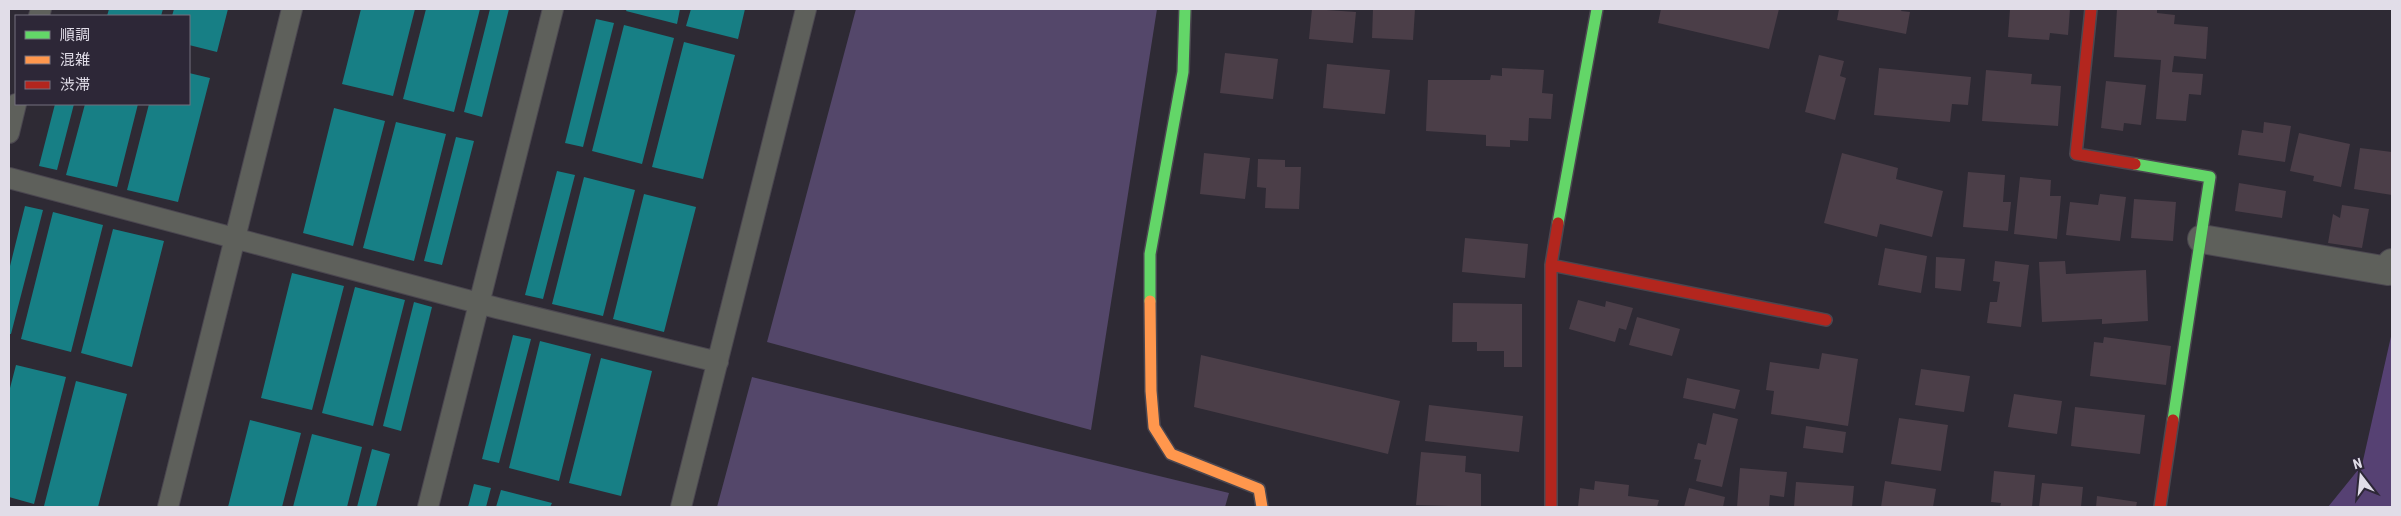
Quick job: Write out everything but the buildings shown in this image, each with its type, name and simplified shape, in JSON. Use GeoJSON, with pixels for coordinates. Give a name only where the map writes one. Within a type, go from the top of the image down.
{"type":"FeatureCollection","features":[{"type":"Feature","properties":{"kind":"street"},"geometry":{"type":"LineString","coordinates":[[1185,9],[1183,72],[1150,254],[1151,391],[1154,427],[1171,454],[1259,489],[1262,507]]}},
{"type":"Feature","properties":{"kind":"street"},"geometry":{"type":"LineString","coordinates":[[1551,507],[1551,265],[1597,9]]}},
{"type":"Feature","properties":{"kind":"street"},"geometry":{"type":"LineString","coordinates":[[2091,9],[2076,154],[2210,177],[2160,507]]}},
{"type":"Feature","properties":{"kind":"street"},"geometry":{"type":"LineString","coordinates":[[2202,239],[2388,271],[2392,262]]}},
{"type":"Feature","properties":{"kind":"street"},"geometry":{"type":"LineString","coordinates":[[1551,265],[1826,320]]}},
{"type":"Feature","properties":{"kind":"lane"},"geometry":{"type":"LineString","coordinates":[[168,507],[292,9]]}},
{"type":"Feature","properties":{"kind":"lane"},"geometry":{"type":"LineString","coordinates":[[428,507],[553,9]]}},
{"type":"Feature","properties":{"kind":"lane"},"geometry":{"type":"LineString","coordinates":[[681,507],[806,9]]}},
{"type":"Feature","properties":{"kind":"lane"},"geometry":{"type":"LineString","coordinates":[[9,133],[16,105]]}},
{"type":"Feature","properties":{"kind":"lane"},"geometry":{"type":"LineString","coordinates":[[9,178],[478,303],[718,362]]}},
{"type":"Feature","properties":{"kind":"shaded area"},"geometry":{"type":"Polygon","coordinates":[[[856,9],[1157,9],[1091,430],[767,342],[856,9]]]}},
{"type":"Feature","properties":{"kind":"shaded area"},"geometry":{"type":"Polygon","coordinates":[[[2392,332],[2392,507],[2328,507],[2362,465],[2392,332]]]}},
{"type":"Feature","properties":{"kind":"shaded area"},"geometry":{"type":"Polygon","coordinates":[[[752,377],[1229,493],[1225,507],[717,507],[752,377]]]}},
{"type":"Feature","properties":{"kind":"water"},"geometry":{"type":"Polygon","coordinates":[[[109,9],[163,9],[161,15],[107,15],[109,9]]]}},
{"type":"Feature","properties":{"kind":"water"},"geometry":{"type":"Polygon","coordinates":[[[174,9],[228,9],[217,52],[190,45],[190,15],[172,15],[174,9]]]}},
{"type":"Feature","properties":{"kind":"water"},"geometry":{"type":"Polygon","coordinates":[[[361,9],[415,9],[393,96],[342,84],[361,9]]]}},
{"type":"Feature","properties":{"kind":"water"},"geometry":{"type":"Polygon","coordinates":[[[426,9],[480,9],[454,112],[403,99],[426,9]]]}},
{"type":"Feature","properties":{"kind":"water"},"geometry":{"type":"Polygon","coordinates":[[[490,9],[509,9],[482,117],[464,112],[490,9]]]}},
{"type":"Feature","properties":{"kind":"water"},"geometry":{"type":"Polygon","coordinates":[[[627,9],[680,9],[677,24],[626,11],[627,9]]]}},
{"type":"Feature","properties":{"kind":"water"},"geometry":{"type":"Polygon","coordinates":[[[691,9],[745,9],[738,39],[686,26],[691,9]]]}},
{"type":"Feature","properties":{"kind":"water"},"geometry":{"type":"Polygon","coordinates":[[[596,19],[614,23],[583,147],[565,143],[596,19]]]}},
{"type":"Feature","properties":{"kind":"water"},"geometry":{"type":"Polygon","coordinates":[[[624,25],[674,38],[642,164],[592,151],[624,25]]]}},
{"type":"Feature","properties":{"kind":"water"},"geometry":{"type":"Polygon","coordinates":[[[684,42],[735,55],[703,179],[652,167],[684,42]]]}},
{"type":"Feature","properties":{"kind":"water"},"geometry":{"type":"Polygon","coordinates":[[[190,73],[210,78],[178,202],[127,190],[149,105],[190,105],[190,73]]]}},
{"type":"Feature","properties":{"kind":"water"},"geometry":{"type":"Polygon","coordinates":[[[55,105],[74,105],[57,170],[39,166],[55,105]]]}},
{"type":"Feature","properties":{"kind":"water"},"geometry":{"type":"Polygon","coordinates":[[[85,105],[138,105],[117,187],[66,175],[85,105]]]}},
{"type":"Feature","properties":{"kind":"water"},"geometry":{"type":"Polygon","coordinates":[[[334,108],[385,121],[353,246],[303,233],[334,108]]]}},
{"type":"Feature","properties":{"kind":"water"},"geometry":{"type":"Polygon","coordinates":[[[396,122],[446,134],[414,261],[363,248],[396,122]]]}},
{"type":"Feature","properties":{"kind":"water"},"geometry":{"type":"Polygon","coordinates":[[[456,137],[474,141],[442,265],[424,261],[456,137]]]}},
{"type":"Feature","properties":{"kind":"water"},"geometry":{"type":"Polygon","coordinates":[[[557,171],[575,175],[543,299],[525,295],[557,171]]]}},
{"type":"Feature","properties":{"kind":"water"},"geometry":{"type":"Polygon","coordinates":[[[584,177],[635,190],[603,316],[552,304],[584,177]]]}},
{"type":"Feature","properties":{"kind":"water"},"geometry":{"type":"Polygon","coordinates":[[[644,194],[696,207],[664,332],[613,319],[644,194]]]}},
{"type":"Feature","properties":{"kind":"water"},"geometry":{"type":"Polygon","coordinates":[[[25,206],[43,210],[11,334],[9,334],[9,270],[25,206]]]}},
{"type":"Feature","properties":{"kind":"water"},"geometry":{"type":"Polygon","coordinates":[[[53,212],[103,225],[71,352],[21,339],[53,212]]]}},
{"type":"Feature","properties":{"kind":"water"},"geometry":{"type":"Polygon","coordinates":[[[113,229],[164,241],[132,367],[81,353],[113,229]]]}},
{"type":"Feature","properties":{"kind":"water"},"geometry":{"type":"Polygon","coordinates":[[[292,273],[344,286],[312,410],[261,398],[292,273]]]}},
{"type":"Feature","properties":{"kind":"water"},"geometry":{"type":"Polygon","coordinates":[[[355,287],[405,300],[373,426],[322,413],[355,287]]]}},
{"type":"Feature","properties":{"kind":"water"},"geometry":{"type":"Polygon","coordinates":[[[414,302],[432,307],[401,431],[383,426],[414,302]]]}},
{"type":"Feature","properties":{"kind":"water"},"geometry":{"type":"Polygon","coordinates":[[[513,335],[531,339],[499,463],[482,459],[513,335]]]}},
{"type":"Feature","properties":{"kind":"water"},"geometry":{"type":"Polygon","coordinates":[[[540,341],[591,354],[559,481],[509,468],[540,341]]]}},
{"type":"Feature","properties":{"kind":"water"},"geometry":{"type":"Polygon","coordinates":[[[601,358],[652,371],[621,496],[569,483],[601,358]]]}},
{"type":"Feature","properties":{"kind":"water"},"geometry":{"type":"Polygon","coordinates":[[[16,365],[66,377],[34,504],[9,497],[9,392],[16,365]]]}},
{"type":"Feature","properties":{"kind":"water"},"geometry":{"type":"Polygon","coordinates":[[[76,381],[127,394],[98,507],[44,506],[76,381]]]}},
{"type":"Feature","properties":{"kind":"water"},"geometry":{"type":"Polygon","coordinates":[[[250,420],[301,433],[282,507],[228,507],[250,420]]]}},
{"type":"Feature","properties":{"kind":"water"},"geometry":{"type":"Polygon","coordinates":[[[312,434],[362,447],[347,507],[293,507],[312,434]]]}},
{"type":"Feature","properties":{"kind":"water"},"geometry":{"type":"Polygon","coordinates":[[[372,449],[390,454],[376,507],[357,507],[372,449]]]}},
{"type":"Feature","properties":{"kind":"water"},"geometry":{"type":"Polygon","coordinates":[[[474,484],[491,488],[486,507],[468,507],[474,484]]]}},
{"type":"Feature","properties":{"kind":"water"},"geometry":{"type":"Polygon","coordinates":[[[501,490],[552,503],[550,507],[496,507],[501,490]]]}},
{"type":"Feature","properties":{"kind":"traffic: fast"},"geometry":{"type":"LineString","coordinates":[[1150,301],[1150,254],[1183,72],[1185,9]]}},
{"type":"Feature","properties":{"kind":"traffic: fast"},"geometry":{"type":"LineString","coordinates":[[1558,223],[1597,9]]}},
{"type":"Feature","properties":{"kind":"traffic: fast"},"geometry":{"type":"LineString","coordinates":[[2135,164],[2210,177],[2173,420]]}},
{"type":"Feature","properties":{"kind":"traffic: slow"},"geometry":{"type":"LineString","coordinates":[[1150,301],[1151,391],[1154,427],[1171,454],[1259,489],[1262,507]]}},
{"type":"Feature","properties":{"kind":"traffic: jam"},"geometry":{"type":"LineString","coordinates":[[2091,9],[2076,154],[2135,164]]}},
{"type":"Feature","properties":{"kind":"traffic: jam"},"geometry":{"type":"LineString","coordinates":[[1551,507],[1551,265],[1558,223]]}},
{"type":"Feature","properties":{"kind":"traffic: jam"},"geometry":{"type":"LineString","coordinates":[[1551,265],[1826,320]]}},
{"type":"Feature","properties":{"kind":"traffic: jam"},"geometry":{"type":"LineString","coordinates":[[2160,507],[2173,420]]}}]}
